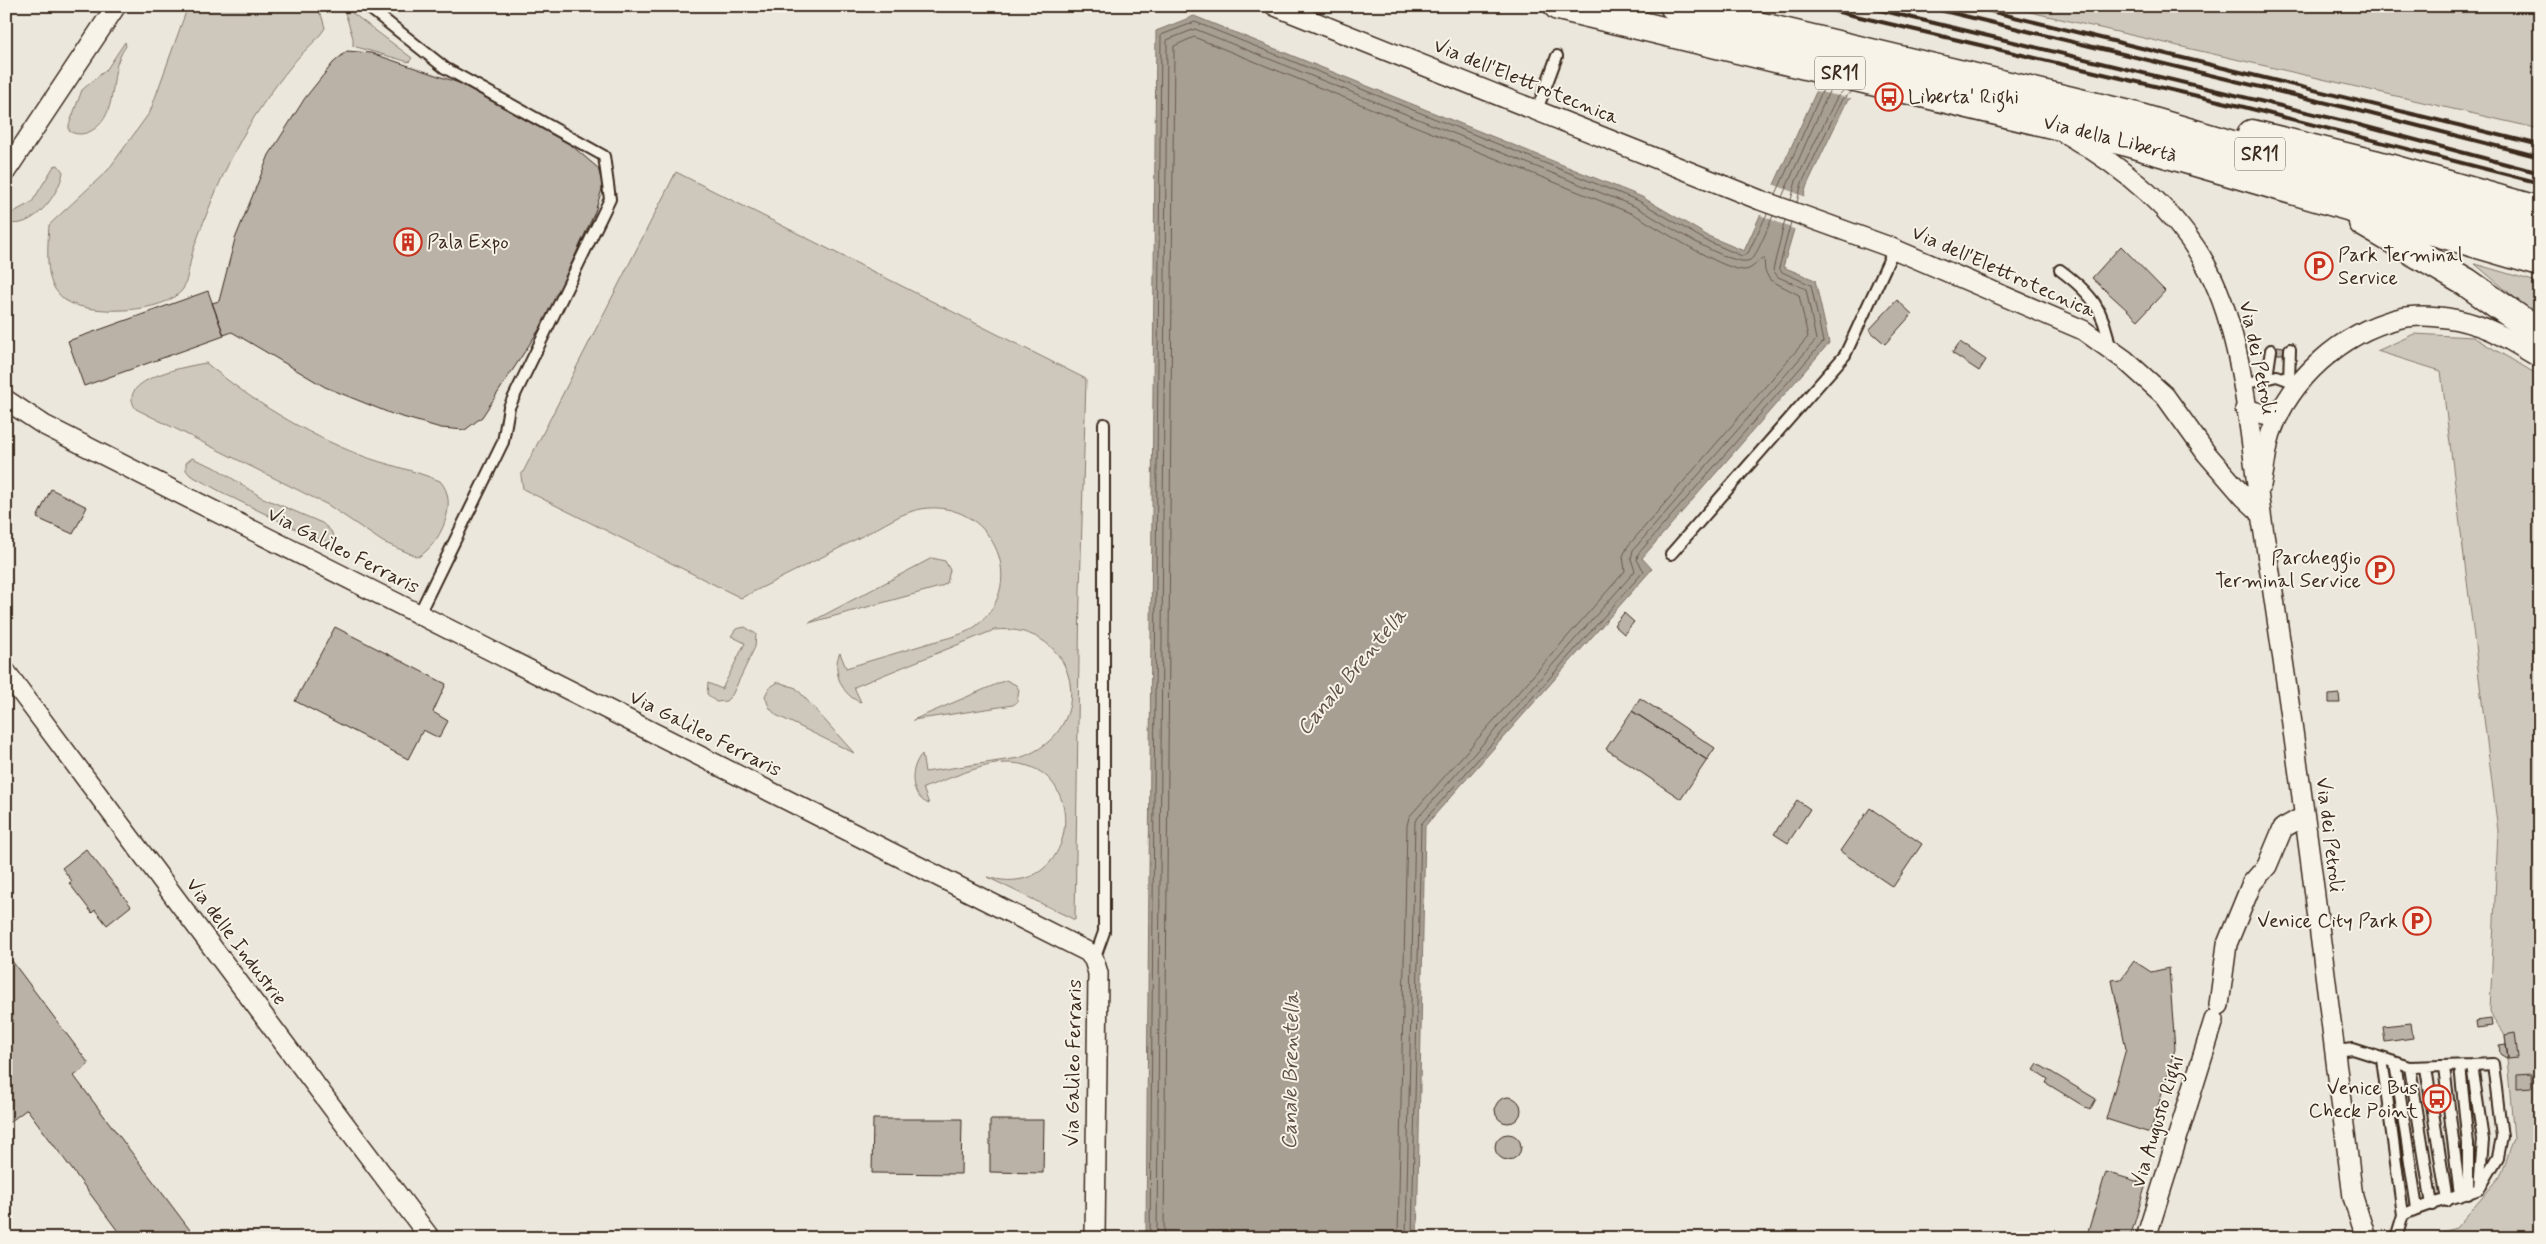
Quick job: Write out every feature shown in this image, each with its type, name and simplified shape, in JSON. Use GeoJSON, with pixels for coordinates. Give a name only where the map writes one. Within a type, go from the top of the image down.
{"type":"FeatureCollection","features":[{"type":"Feature","properties":{"kind":"highway","name":"Via della Libertà"},"geometry":{"type":"LineString","coordinates":[[1558,6],[2127,142],[2540,262]]}},
{"type":"Feature","properties":{"kind":"highway","name":"Via della Libertà"},"geometry":{"type":"LineString","coordinates":[[1674,6],[2126,114],[2540,235]]}},
{"type":"Feature","properties":{"kind":"highway"},"geometry":{"type":"LineString","coordinates":[[1979,78],[2128,106],[2244,131],[2374,164],[2540,211]]}},
{"type":"Feature","properties":{"kind":"highway"},"geometry":{"type":"LineString","coordinates":[[2325,200],[2466,282],[2540,334]]}},
{"type":"Feature","properties":{"kind":"street"},"geometry":{"type":"LineString","coordinates":[[6,171],[116,6]]}},
{"type":"Feature","properties":{"kind":"street","name":"Via dell'Elettrotecnica"},"geometry":{"type":"LineString","coordinates":[[1275,6],[1760,200],[1894,249],[2083,330],[2110,348],[2165,396],[2206,453],[2244,497],[2259,504]]}},
{"type":"Feature","properties":{"kind":"street","name":"Via dei Petroli"},"geometry":{"type":"LineString","coordinates":[[2021,116],[2064,133],[2108,160],[2162,206],[2189,238],[2209,270],[2226,309],[2243,384],[2259,504],[2289,696],[2353,1197],[2366,1238]]}},
{"type":"Feature","properties":{"kind":"street","name":"Via dei Petroli"},"geometry":{"type":"LineString","coordinates":[[2259,504],[2271,434],[2294,383],[2322,359],[2346,342],[2398,319],[2450,319],[2476,325],[2508,339],[2540,358]]}},
{"type":"Feature","properties":{"kind":"street","name":"Via Galileo Ferraris"},"geometry":{"type":"LineString","coordinates":[[6,400],[44,425],[1088,952],[1094,960],[1098,973],[1095,1238]]}},
{"type":"Feature","properties":{"kind":"street"},"geometry":{"type":"LineString","coordinates":[[2245,408],[2268,415],[2279,415]]}},
{"type":"Feature","properties":{"kind":"street","name":"Via Galileo Ferraris"},"geometry":{"type":"LineString","coordinates":[[6,413],[44,425]]}},
{"type":"Feature","properties":{"kind":"street","name":"Via delle Industrie"},"geometry":{"type":"LineString","coordinates":[[6,672],[430,1238]]}},
{"type":"Feature","properties":{"kind":"street","name":"Via Augusto Righi"},"geometry":{"type":"LineString","coordinates":[[2146,1238],[2216,1012],[2227,944],[2252,883],[2267,866],[2283,828],[2303,817]]}},
{"type":"Feature","properties":{"kind":"street"},"geometry":{"type":"LineString","coordinates":[[2353,1197],[2376,1238]]}},
{"type":"Feature","properties":{"kind":"lane"},"geometry":{"type":"LineString","coordinates":[[367,6],[444,68],[604,156],[610,199],[509,408],[504,442],[419,614]]}},
{"type":"Feature","properties":{"kind":"lane"},"geometry":{"type":"LineString","coordinates":[[1537,110],[1557,56]]}},
{"type":"Feature","properties":{"kind":"lane"},"geometry":{"type":"LineString","coordinates":[[1671,554],[1845,355],[1894,249]]}},
{"type":"Feature","properties":{"kind":"lane"},"geometry":{"type":"LineString","coordinates":[[2060,270],[2083,287],[2097,304],[2108,331],[2110,348]]}},
{"type":"Feature","properties":{"kind":"lane"},"geometry":{"type":"LineString","coordinates":[[2243,384],[2277,376],[2294,383],[2290,349]]}},
{"type":"Feature","properties":{"kind":"lane"},"geometry":{"type":"LineString","coordinates":[[2267,377],[2271,350]]}},
{"type":"Feature","properties":{"kind":"lane"},"geometry":{"type":"LineString","coordinates":[[1094,960],[1104,932],[1104,424]]}},
{"type":"Feature","properties":{"kind":"lane"},"geometry":{"type":"LineString","coordinates":[[2335,1051],[2353,1048],[2410,1067],[2426,1068],[2494,1064],[2502,1137],[2498,1157],[2479,1189],[2447,1201],[2417,1208],[2403,1215]]}},
{"type":"Feature","properties":{"kind":"lane"},"geometry":{"type":"LineString","coordinates":[[2382,1059],[2403,1215],[2396,1238]]}},
{"type":"Feature","properties":{"kind":"lane"},"geometry":{"type":"LineString","coordinates":[[2396,1063],[2417,1208]]}},
{"type":"Feature","properties":{"kind":"lane"},"geometry":{"type":"LineString","coordinates":[[2472,1065],[2483,1140],[2479,1189]]}},
{"type":"Feature","properties":{"kind":"lane"},"geometry":{"type":"LineString","coordinates":[[2460,1066],[2468,1144],[2464,1195]]}},
{"type":"Feature","properties":{"kind":"lane"},"geometry":{"type":"LineString","coordinates":[[2410,1067],[2432,1205]]}},
{"type":"Feature","properties":{"kind":"lane"},"geometry":{"type":"LineString","coordinates":[[2444,1067],[2464,1195]]}},
{"type":"Feature","properties":{"kind":"lane"},"geometry":{"type":"LineString","coordinates":[[2426,1068],[2447,1201]]}},
{"type":"Feature","properties":{"kind":"shaded area"},"geometry":{"type":"Polygon","coordinates":[[[188,6],[315,6],[322,17],[325,28],[277,84],[243,136],[208,210],[193,252],[183,289],[174,297],[161,304],[144,308],[108,310],[91,309],[76,305],[64,299],[52,283],[48,268],[49,225],[108,170],[150,112],[188,6]]]}},
{"type":"Feature","properties":{"kind":"shaded area"},"geometry":{"type":"Polygon","coordinates":[[[343,6],[412,58],[409,62],[353,46],[353,38],[343,6]]]}},
{"type":"Feature","properties":{"kind":"shaded area"},"geometry":{"type":"Polygon","coordinates":[[[2004,6],[2540,6],[2540,129],[2004,6]]]}},
{"type":"Feature","properties":{"kind":"shaded area"},"geometry":{"type":"Polygon","coordinates":[[[125,42],[126,46],[117,64],[111,101],[104,118],[91,131],[80,134],[69,131],[69,125],[82,90],[107,69],[125,42]]]}},
{"type":"Feature","properties":{"kind":"shaded area"},"geometry":{"type":"Polygon","coordinates":[[[58,165],[63,172],[61,181],[51,200],[43,209],[26,221],[16,224],[7,222],[8,215],[32,202],[54,166],[58,165]]]}},
{"type":"Feature","properties":{"kind":"shaded area"},"geometry":{"type":"Polygon","coordinates":[[[676,172],[1086,379],[1080,592],[1075,920],[987,877],[1018,880],[1041,870],[1057,853],[1064,830],[1063,806],[1054,784],[1035,769],[1007,763],[997,764],[976,769],[923,788],[929,804],[918,795],[913,781],[915,767],[922,754],[925,772],[1019,758],[1045,744],[1062,725],[1070,703],[1070,680],[1061,659],[1045,642],[1023,632],[994,630],[854,687],[861,702],[848,694],[840,682],[838,674],[837,667],[840,653],[846,668],[955,636],[976,626],[993,608],[1001,587],[1001,566],[995,546],[983,529],[966,516],[945,509],[921,509],[907,513],[741,598],[523,489],[521,476],[676,172]]]}},
{"type":"Feature","properties":{"kind":"shaded area"},"geometry":{"type":"Polygon","coordinates":[[[2475,264],[2540,283],[2540,319],[2475,264]]]}},
{"type":"Feature","properties":{"kind":"shaded area"},"geometry":{"type":"Polygon","coordinates":[[[2414,334],[2473,337],[2540,376],[2540,1238],[2432,1238],[2429,1236],[2456,1228],[2500,1177],[2514,1139],[2505,1035],[2493,1019],[2490,1011],[2498,831],[2441,371],[2377,351],[2414,334]]]}},
{"type":"Feature","properties":{"kind":"shaded area"},"geometry":{"type":"Polygon","coordinates":[[[206,363],[260,403],[319,437],[360,455],[440,481],[446,490],[448,511],[445,522],[434,543],[418,557],[383,542],[328,505],[136,409],[132,399],[135,390],[144,382],[170,371],[206,363]]]}},
{"type":"Feature","properties":{"kind":"shaded area"},"geometry":{"type":"Polygon","coordinates":[[[192,458],[216,468],[261,497],[322,523],[331,531],[335,540],[325,541],[306,534],[190,475],[186,470],[186,463],[192,458]]]}},
{"type":"Feature","properties":{"kind":"shaded area"},"geometry":{"type":"Polygon","coordinates":[[[932,558],[945,561],[950,570],[947,583],[940,587],[809,623],[932,558]]]}},
{"type":"Feature","properties":{"kind":"shaded area"},"geometry":{"type":"Polygon","coordinates":[[[745,627],[756,634],[755,647],[732,695],[726,701],[716,702],[707,694],[708,683],[722,689],[745,643],[731,636],[736,629],[745,627]]]}},
{"type":"Feature","properties":{"kind":"shaded area"},"geometry":{"type":"Polygon","coordinates":[[[1006,680],[1016,685],[1019,690],[1017,702],[1013,705],[913,720],[1006,680]]]}},
{"type":"Feature","properties":{"kind":"shaded area"},"geometry":{"type":"Polygon","coordinates":[[[778,682],[796,688],[854,753],[776,715],[769,707],[765,696],[769,688],[778,682]]]}},
{"type":"Feature","properties":{"kind":"water","name":"Canale Brentella"},"geometry":{"type":"Polygon","coordinates":[[[1194,16],[1642,197],[1708,236],[1744,251],[1821,81],[1916,53],[1847,101],[1807,185],[1783,267],[1815,280],[1829,343],[1642,558],[1652,569],[1425,826],[1417,1238],[1146,1238],[1156,31],[1194,16]]]}},
{"type":"Feature","properties":{"kind":"pier"},"geometry":{"type":"Polygon","coordinates":[[[1771,6],[1934,6],[1918,55],[1854,99],[1815,91],[1819,81],[1778,23],[1771,6]]]}},
{"type":"Feature","properties":{"kind":"pier"},"geometry":{"type":"Polygon","coordinates":[[[1772,184],[1806,197],[1796,230],[1758,214],[1772,184]]]}},
{"type":"Feature","properties":{"kind":"building","name":"Pala Expo"},"geometry":{"type":"Polygon","coordinates":[[[347,51],[371,53],[459,83],[571,145],[598,168],[603,186],[595,212],[546,319],[482,417],[465,430],[441,428],[392,414],[325,387],[232,332],[224,335],[212,303],[219,301],[235,239],[269,155],[305,98],[333,63],[347,51]]]}},
{"type":"Feature","properties":{"kind":"building"},"geometry":{"type":"Polygon","coordinates":[[[2121,246],[2165,291],[2138,320],[2092,278],[2121,246]]]}},
{"type":"Feature","properties":{"kind":"building"},"geometry":{"type":"Polygon","coordinates":[[[208,291],[224,336],[84,386],[68,341],[208,291]]]}},
{"type":"Feature","properties":{"kind":"building"},"geometry":{"type":"Polygon","coordinates":[[[1897,300],[1912,314],[1885,344],[1869,330],[1897,300]]]}},
{"type":"Feature","properties":{"kind":"building"},"geometry":{"type":"Polygon","coordinates":[[[1960,342],[1986,360],[1979,371],[1952,353],[1960,342]]]}},
{"type":"Feature","properties":{"kind":"building"},"geometry":{"type":"Polygon","coordinates":[[[2277,346],[2284,347],[2283,354],[2277,354],[2277,346]]]}},
{"type":"Feature","properties":{"kind":"building"},"geometry":{"type":"Polygon","coordinates":[[[51,489],[87,507],[73,534],[37,518],[51,489]]]}},
{"type":"Feature","properties":{"kind":"building"},"geometry":{"type":"Polygon","coordinates":[[[1624,613],[1634,622],[1624,634],[1614,625],[1624,613]]]}},
{"type":"Feature","properties":{"kind":"building"},"geometry":{"type":"Polygon","coordinates":[[[335,627],[446,684],[433,712],[448,721],[439,738],[423,730],[408,759],[295,701],[335,627]]]}},
{"type":"Feature","properties":{"kind":"building"},"geometry":{"type":"Polygon","coordinates":[[[2339,694],[2340,703],[2329,703],[2329,695],[2339,694]]]}},
{"type":"Feature","properties":{"kind":"building"},"geometry":{"type":"Polygon","coordinates":[[[1640,698],[1715,748],[1707,760],[1632,711],[1640,698]]]}},
{"type":"Feature","properties":{"kind":"building"},"geometry":{"type":"Polygon","coordinates":[[[1632,711],[1707,760],[1681,799],[1606,749],[1632,711]]]}},
{"type":"Feature","properties":{"kind":"building"},"geometry":{"type":"Polygon","coordinates":[[[1797,800],[1810,809],[1788,843],[1774,834],[1797,800]]]}},
{"type":"Feature","properties":{"kind":"building"},"geometry":{"type":"Polygon","coordinates":[[[1870,808],[1922,844],[1893,887],[1840,851],[1870,808]]]}},
{"type":"Feature","properties":{"kind":"building"},"geometry":{"type":"Polygon","coordinates":[[[86,849],[131,906],[107,925],[95,910],[92,913],[69,883],[72,881],[62,868],[86,849]]]}},
{"type":"Feature","properties":{"kind":"building"},"geometry":{"type":"Polygon","coordinates":[[[6,953],[89,1064],[74,1076],[196,1238],[123,1238],[27,1109],[6,1125],[6,953]]]}},
{"type":"Feature","properties":{"kind":"building"},"geometry":{"type":"Polygon","coordinates":[[[2134,961],[2151,972],[2169,968],[2175,1049],[2150,1133],[2106,1119],[2126,1049],[2112,980],[2121,979],[2134,961]]]}},
{"type":"Feature","properties":{"kind":"building"},"geometry":{"type":"Polygon","coordinates":[[[2491,1019],[2492,1026],[2477,1028],[2476,1021],[2491,1019]]]}},
{"type":"Feature","properties":{"kind":"building"},"geometry":{"type":"Polygon","coordinates":[[[2411,1023],[2413,1038],[2385,1042],[2383,1026],[2411,1023]]]}},
{"type":"Feature","properties":{"kind":"building"},"geometry":{"type":"Polygon","coordinates":[[[2515,1033],[2518,1058],[2508,1059],[2505,1035],[2515,1033]]]}},
{"type":"Feature","properties":{"kind":"building"},"geometry":{"type":"Polygon","coordinates":[[[2506,1044],[2508,1059],[2500,1054],[2499,1045],[2506,1044]]]}},
{"type":"Feature","properties":{"kind":"building"},"geometry":{"type":"Polygon","coordinates":[[[2038,1064],[2096,1099],[2090,1110],[2046,1083],[2048,1079],[2034,1070],[2038,1064]]]}},
{"type":"Feature","properties":{"kind":"building"},"geometry":{"type":"Polygon","coordinates":[[[2531,1074],[2532,1087],[2517,1088],[2517,1075],[2531,1074]]]}},
{"type":"Feature","properties":{"kind":"building"},"geometry":{"type":"Polygon","coordinates":[[[1508,1097],[1517,1101],[1521,1110],[1517,1119],[1508,1123],[1499,1119],[1495,1110],[1499,1101],[1508,1097]]]}},
{"type":"Feature","properties":{"kind":"building"},"geometry":{"type":"Polygon","coordinates":[[[873,1119],[962,1119],[961,1174],[872,1173],[873,1119]]]}},
{"type":"Feature","properties":{"kind":"building"},"geometry":{"type":"Polygon","coordinates":[[[990,1120],[1044,1120],[1043,1173],[990,1172],[990,1120]]]}},
{"type":"Feature","properties":{"kind":"building"},"geometry":{"type":"Polygon","coordinates":[[[1508,1134],[1517,1138],[1521,1147],[1517,1156],[1508,1160],[1499,1156],[1495,1147],[1499,1138],[1508,1134]]]}},
{"type":"Feature","properties":{"kind":"building"},"geometry":{"type":"Polygon","coordinates":[[[2106,1172],[2146,1184],[2130,1238],[2086,1238],[2106,1172]]]}},
{"type":"Feature","properties":{"kind":"railway"},"geometry":{"type":"LineString","coordinates":[[1813,6],[2240,106],[2540,183]]}},
{"type":"Feature","properties":{"kind":"railway"},"geometry":{"type":"LineString","coordinates":[[1863,6],[2348,122],[2540,173]]}},
{"type":"Feature","properties":{"kind":"railway"},"geometry":{"type":"LineString","coordinates":[[1923,6],[2352,109],[2540,157]]}},
{"type":"Feature","properties":{"kind":"railway"},"geometry":{"type":"LineString","coordinates":[[1969,6],[2540,145]]}},
{"type":"Feature","properties":{"kind":"place","name":"Liberta' Righi"},"geometry":{"type":"Point","coordinates":[1889,97]}},
{"type":"Feature","properties":{"kind":"place","name":"Pala Expo"},"geometry":{"type":"Point","coordinates":[408,242]}},
{"type":"Feature","properties":{"kind":"place","name":"Park Terminal Service"},"geometry":{"type":"Point","coordinates":[2319,266]}},
{"type":"Feature","properties":{"kind":"place","name":"Parcheggio Terminal Service"},"geometry":{"type":"Point","coordinates":[2380,570]}},
{"type":"Feature","properties":{"kind":"place","name":"Venice City Park"},"geometry":{"type":"Point","coordinates":[2417,921]}},
{"type":"Feature","properties":{"kind":"place","name":"Venice Bus Check Point"},"geometry":{"type":"Point","coordinates":[2437,1099]}}]}
